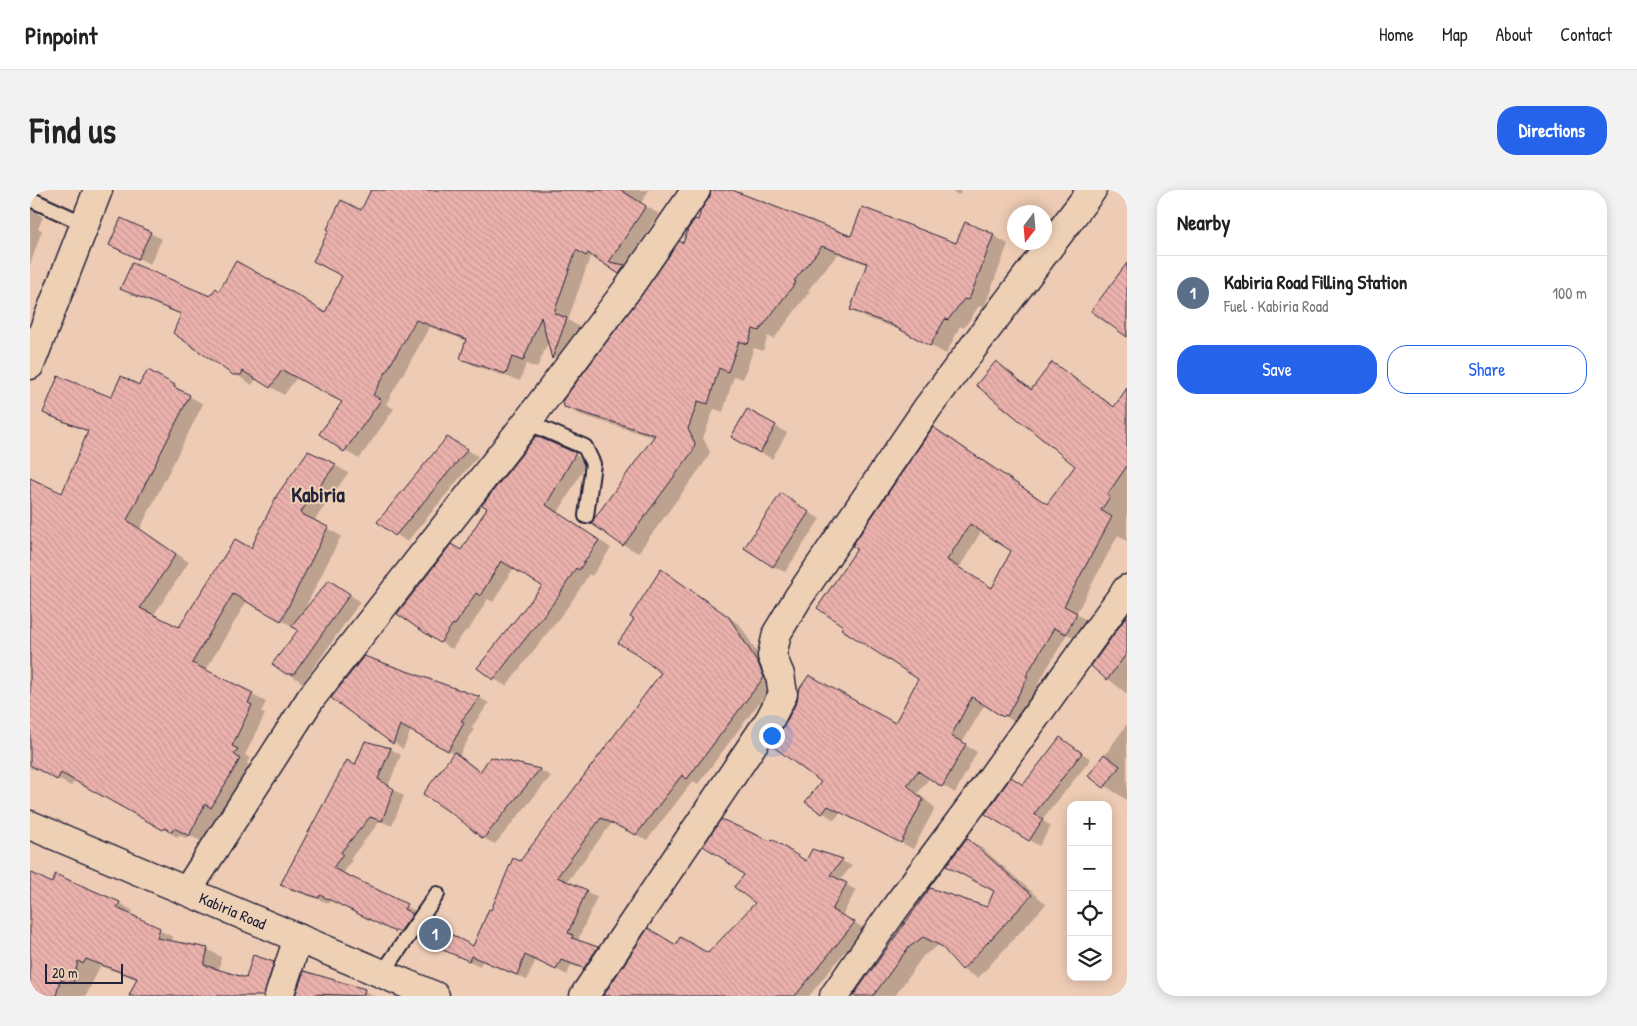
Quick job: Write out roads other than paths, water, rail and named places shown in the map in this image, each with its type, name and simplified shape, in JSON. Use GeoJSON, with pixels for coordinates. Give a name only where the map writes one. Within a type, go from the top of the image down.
{"type":"FeatureCollection","features":[{"type":"Feature","properties":{"kind":"street"},"geometry":{"type":"LineString","coordinates":[[30,365],[98,190]]}},
{"type":"Feature","properties":{"kind":"street"},"geometry":{"type":"LineString","coordinates":[[187,891],[311,698],[527,422],[629,287],[696,190]]}},
{"type":"Feature","properties":{"kind":"street"},"geometry":{"type":"LineString","coordinates":[[584,996],[774,711],[783,694],[780,675],[772,656],[777,633],[798,598],[928,407],[1092,190]]}},
{"type":"Feature","properties":{"kind":"street"},"geometry":{"type":"LineString","coordinates":[[834,996],[893,910],[980,794],[1127,589]]}},
{"type":"Feature","properties":{"kind":"street","name":"Kabiria Road"},"geometry":{"type":"LineString","coordinates":[[30,825],[434,996]]}},
{"type":"Feature","properties":{"kind":"street"},"geometry":{"type":"LineString","coordinates":[[279,996],[298,938]]}},
{"type":"Feature","properties":{"kind":"lane"},"geometry":{"type":"LineString","coordinates":[[30,199],[84,224]]}},
{"type":"Feature","properties":{"kind":"lane"},"geometry":{"type":"LineString","coordinates":[[527,422],[585,446],[593,464],[586,516]]}},
{"type":"Feature","properties":{"kind":"lane"},"geometry":{"type":"LineString","coordinates":[[382,974],[437,894]]}},
{"type":"Feature","properties":{"kind":"place","name":"Kabiria Road Filling Station"},"geometry":{"type":"Point","coordinates":[435,934]}},
{"type":"Feature","properties":{"kind":"district","name":"Kabiria"},"geometry":{"type":"Point","coordinates":[318,495]}}]}
